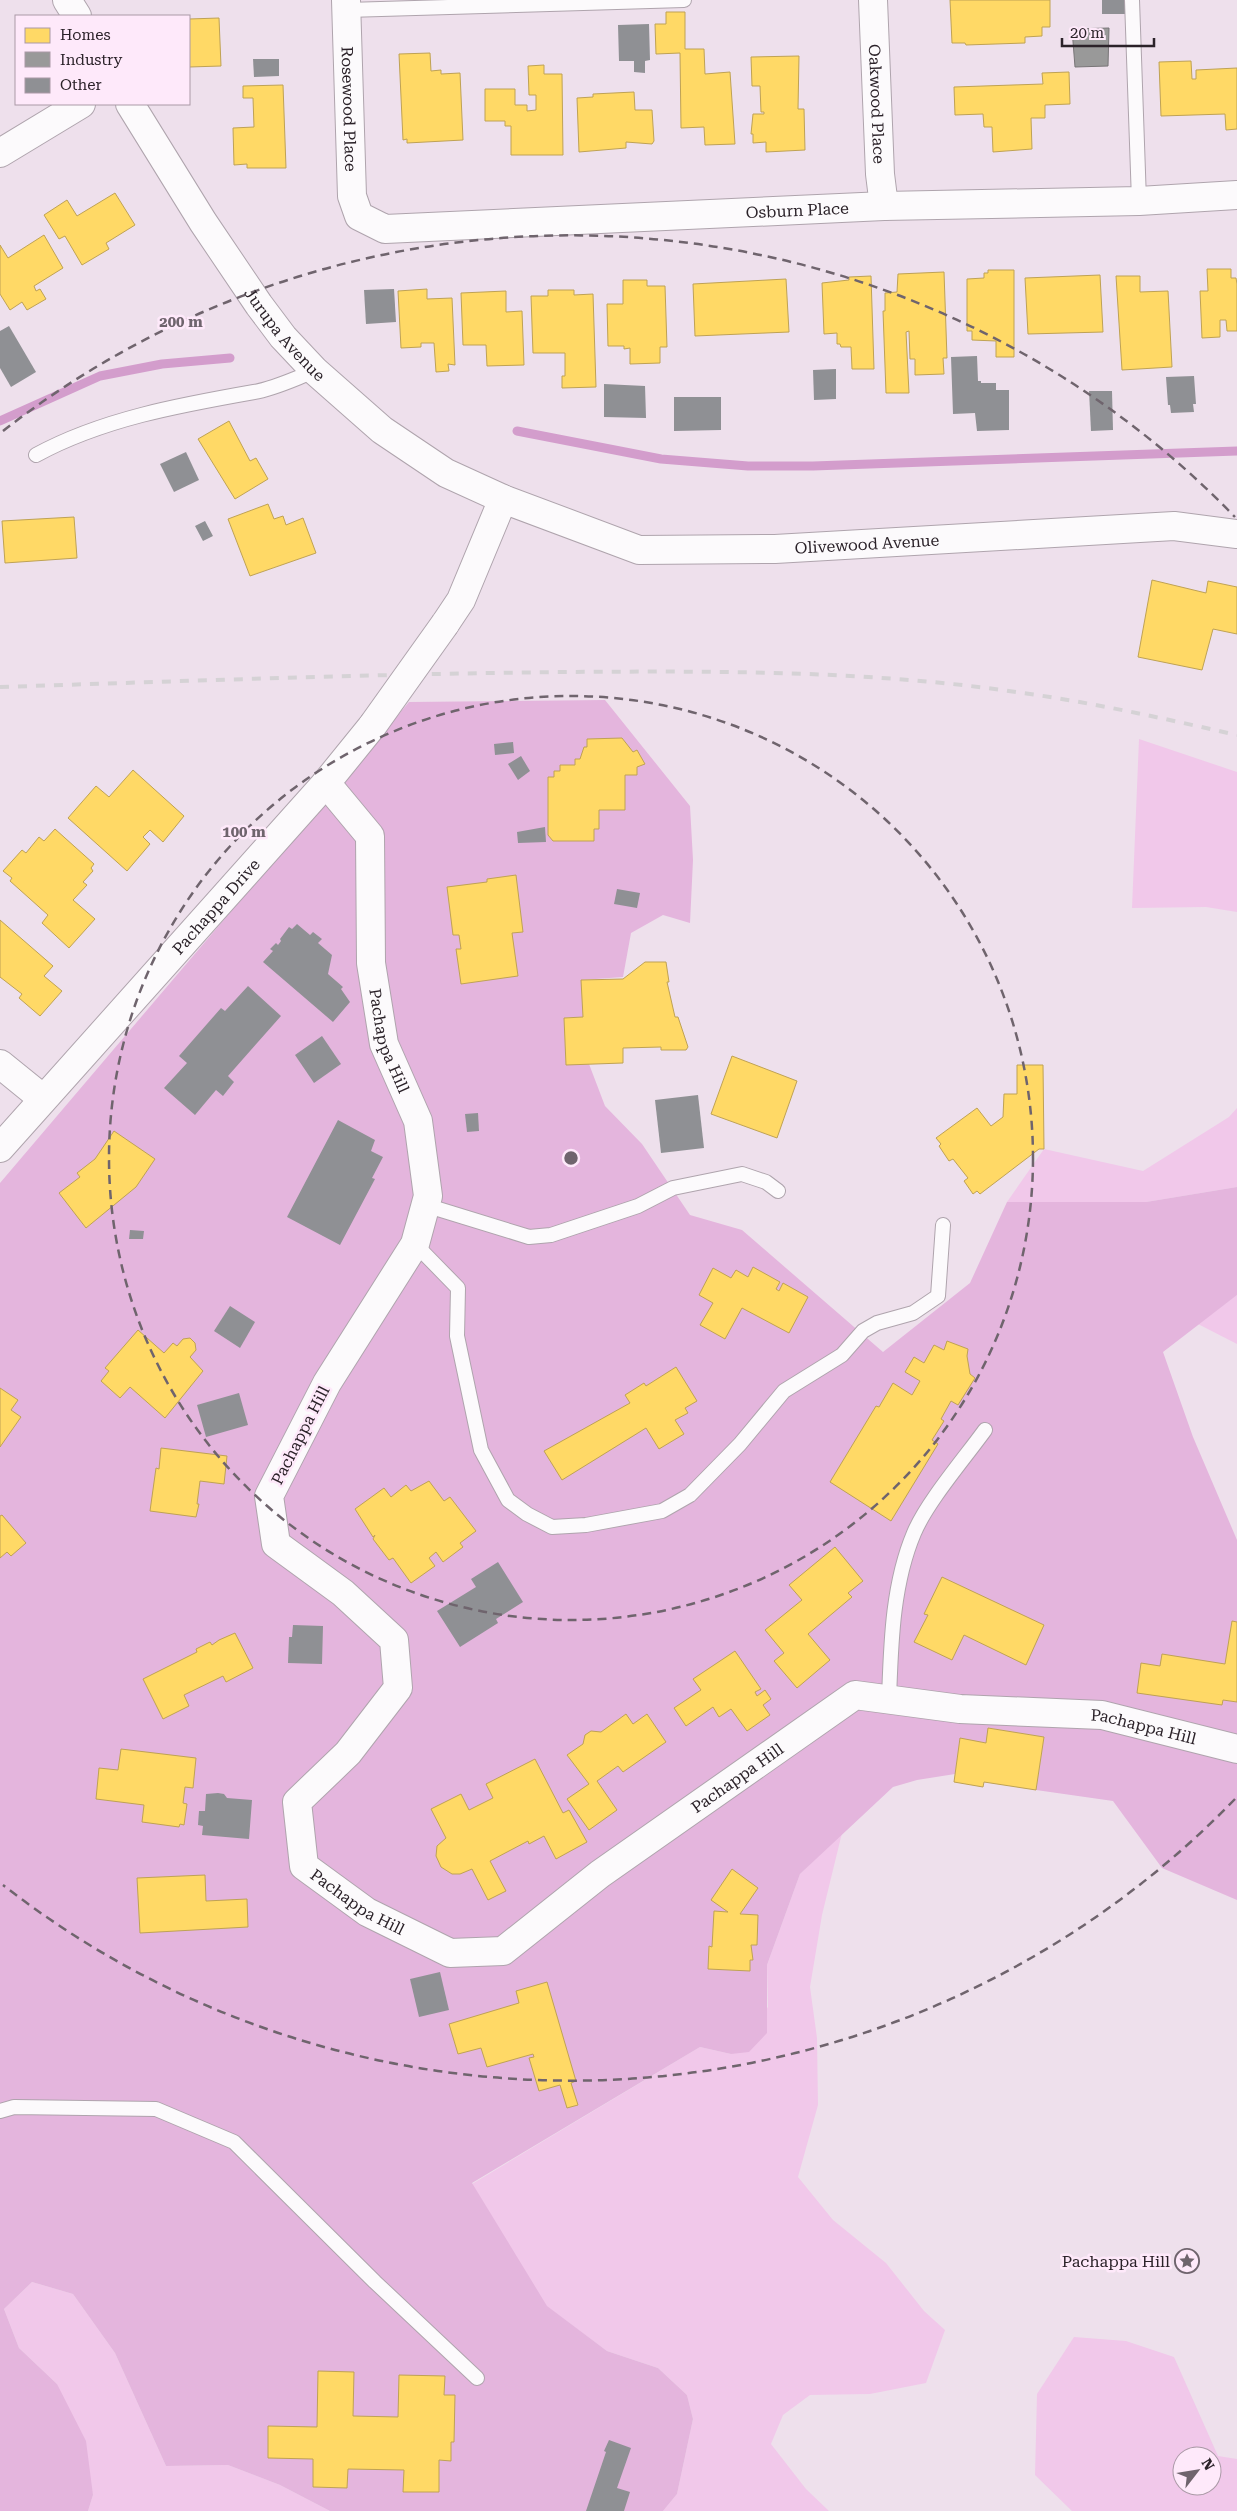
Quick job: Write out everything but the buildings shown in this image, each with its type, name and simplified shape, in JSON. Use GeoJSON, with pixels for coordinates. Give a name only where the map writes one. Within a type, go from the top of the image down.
{"type":"FeatureCollection","features":[{"type":"Feature","properties":{"kind":"street"},"geometry":{"type":"LineString","coordinates":[[67,0],[76,15]]}},
{"type":"Feature","properties":{"kind":"street","name":"Oakwood Place"},"geometry":{"type":"LineString","coordinates":[[873,0],[880,174],[884,206]]}},
{"type":"Feature","properties":{"kind":"street","name":"Rosewood Place"},"geometry":{"type":"LineString","coordinates":[[347,5],[352,196],[359,216]]}},
{"type":"Feature","properties":{"kind":"street"},"geometry":{"type":"LineString","coordinates":[[0,153],[79,105]]}},
{"type":"Feature","properties":{"kind":"street","name":"Jurupa Avenue"},"geometry":{"type":"LineString","coordinates":[[131,105],[203,222],[259,304],[283,336],[315,371],[382,430],[446,473],[504,499]]}},
{"type":"Feature","properties":{"kind":"street","name":"Osburn Place"},"geometry":{"type":"LineString","coordinates":[[359,216],[385,229],[884,206],[1139,201],[1237,195]]}},
{"type":"Feature","properties":{"kind":"street","name":"Olivewood Avenue"},"geometry":{"type":"LineString","coordinates":[[504,499],[639,550],[775,549],[1174,526],[1237,534]]}},
{"type":"Feature","properties":{"kind":"street","name":"Pachappa Drive"},"geometry":{"type":"LineString","coordinates":[[0,1148],[42,1098],[326,783],[373,724],[461,600],[504,499]]}},
{"type":"Feature","properties":{"kind":"street","name":"Pachappa Hill"},"geometry":{"type":"LineString","coordinates":[[326,783],[370,836],[371,963],[384,1044],[418,1121],[428,1196],[415,1244],[327,1383],[269,1496],[276,1544],[343,1593],[394,1640],[398,1688],[348,1753],[297,1802],[304,1866],[367,1912],[450,1953],[503,1951],[600,1874],[855,1695],[960,1709],[1102,1715],[1237,1749]]}},
{"type":"Feature","properties":{"kind":"street"},"geometry":{"type":"LineString","coordinates":[[0,1064],[42,1098]]}},
{"type":"Feature","properties":{"kind":"lane"},"geometry":{"type":"LineString","coordinates":[[347,5],[684,0]]}},
{"type":"Feature","properties":{"kind":"lane"},"geometry":{"type":"LineString","coordinates":[[1132,0],[1139,201]]}},
{"type":"Feature","properties":{"kind":"lane"},"geometry":{"type":"LineString","coordinates":[[36,455],[58,443],[108,425],[198,402],[255,392],[315,371]]}},
{"type":"Feature","properties":{"kind":"lane"},"geometry":{"type":"LineString","coordinates":[[425,1205],[529,1236],[551,1235],[638,1206],[673,1188],[742,1174],[766,1182],[778,1191]]}},
{"type":"Feature","properties":{"kind":"lane"},"geometry":{"type":"LineString","coordinates":[[415,1244],[458,1288],[457,1336],[481,1450],[508,1500],[527,1514],[552,1527],[586,1525],[662,1510],[690,1495],[740,1444],[784,1391],[842,1355],[863,1331],[877,1323],[913,1312],[938,1296],[943,1225]]}},
{"type":"Feature","properties":{"kind":"lane"},"geometry":{"type":"LineString","coordinates":[[889,1699],[897,1597],[902,1568],[914,1532],[985,1430]]}},
{"type":"Feature","properties":{"kind":"lane"},"geometry":{"type":"LineString","coordinates":[[0,2111],[14,2107],[156,2109],[234,2142],[375,2282],[477,2378]]}},
{"type":"Feature","properties":{"kind":"shaded area"},"geometry":{"type":"Polygon","coordinates":[[[605,700],[690,806],[693,860],[690,923],[663,915],[631,933],[623,977],[582,980],[583,1017],[564,1018],[566,1064],[589,1064],[605,1106],[642,1144],[690,1215],[742,1230],[883,1352],[970,1283],[1007,1202],[1146,1202],[1237,1187],[1237,1295],[1163,1352],[1193,1437],[1237,1540],[1237,1900],[1162,1868],[1113,1801],[1036,1790],[1044,1737],[989,1728],[986,1743],[960,1739],[955,1774],[917,1780],[893,1787],[800,1874],[767,1965],[767,2033],[749,2052],[731,2054],[700,2047],[472,2183],[547,2306],[607,2351],[658,2368],[687,2395],[693,2419],[677,2494],[663,2511],[330,2511],[280,2485],[228,2465],[166,2466],[115,2353],[73,2294],[32,2282],[4,2309],[19,2348],[57,2384],[86,2441],[93,2495],[88,2511],[0,2511],[0,1183],[409,702],[605,700]]]}},
{"type":"Feature","properties":{"kind":"shaded area"},"geometry":{"type":"Polygon","coordinates":[[[1139,739],[1237,772],[1237,912],[1206,907],[1132,908],[1139,739]]]}},
{"type":"Feature","properties":{"kind":"shaded area"},"geometry":{"type":"Polygon","coordinates":[[[1237,1108],[1237,1187],[1146,1202],[1007,1202],[1044,1149],[1143,1171],[1229,1117],[1237,1108]]]}},
{"type":"Feature","properties":{"kind":"shaded area"},"geometry":{"type":"Polygon","coordinates":[[[1237,1295],[1237,1344],[1198,1324],[1237,1295]]]}},
{"type":"Feature","properties":{"kind":"shaded area"},"geometry":{"type":"Polygon","coordinates":[[[842,1833],[822,1915],[810,1987],[817,2038],[818,2105],[798,2177],[833,2220],[886,2263],[924,2311],[945,2330],[926,2383],[870,2394],[810,2395],[783,2415],[771,2444],[806,2489],[829,2511],[663,2511],[677,2494],[693,2419],[687,2395],[658,2368],[607,2351],[546,2306],[472,2184],[700,2047],[731,2054],[768,2007],[767,1965],[800,1874],[842,1833]]]}},
{"type":"Feature","properties":{"kind":"shaded area"},"geometry":{"type":"Polygon","coordinates":[[[32,2282],[73,2294],[115,2353],[166,2466],[228,2465],[280,2485],[330,2511],[88,2511],[93,2495],[57,2384],[19,2348],[4,2309],[32,2282]]]}},
{"type":"Feature","properties":{"kind":"shaded area"},"geometry":{"type":"Polygon","coordinates":[[[1074,2337],[1126,2341],[1174,2357],[1214,2446],[1172,2446],[1172,2496],[1222,2496],[1222,2457],[1237,2459],[1237,2511],[1072,2511],[1035,2475],[1037,2394],[1074,2337]]]}},
{"type":"Feature","properties":{"kind":"waterway"},"geometry":{"type":"LineString","coordinates":[[0,421],[100,376],[162,364],[230,358]]}},
{"type":"Feature","properties":{"kind":"waterway"},"geometry":{"type":"LineString","coordinates":[[517,431],[661,459],[748,466],[813,466],[1237,451]]}},
{"type":"Feature","properties":{"kind":"railway"},"geometry":{"type":"LineString","coordinates":[[0,687],[562,672],[735,672],[850,676],[966,685],[1050,697],[1104,706],[1237,735]]}},
{"type":"Feature","properties":{"kind":"place","name":"Pachappa Hill"},"geometry":{"type":"Point","coordinates":[1187,2261]}}]}
